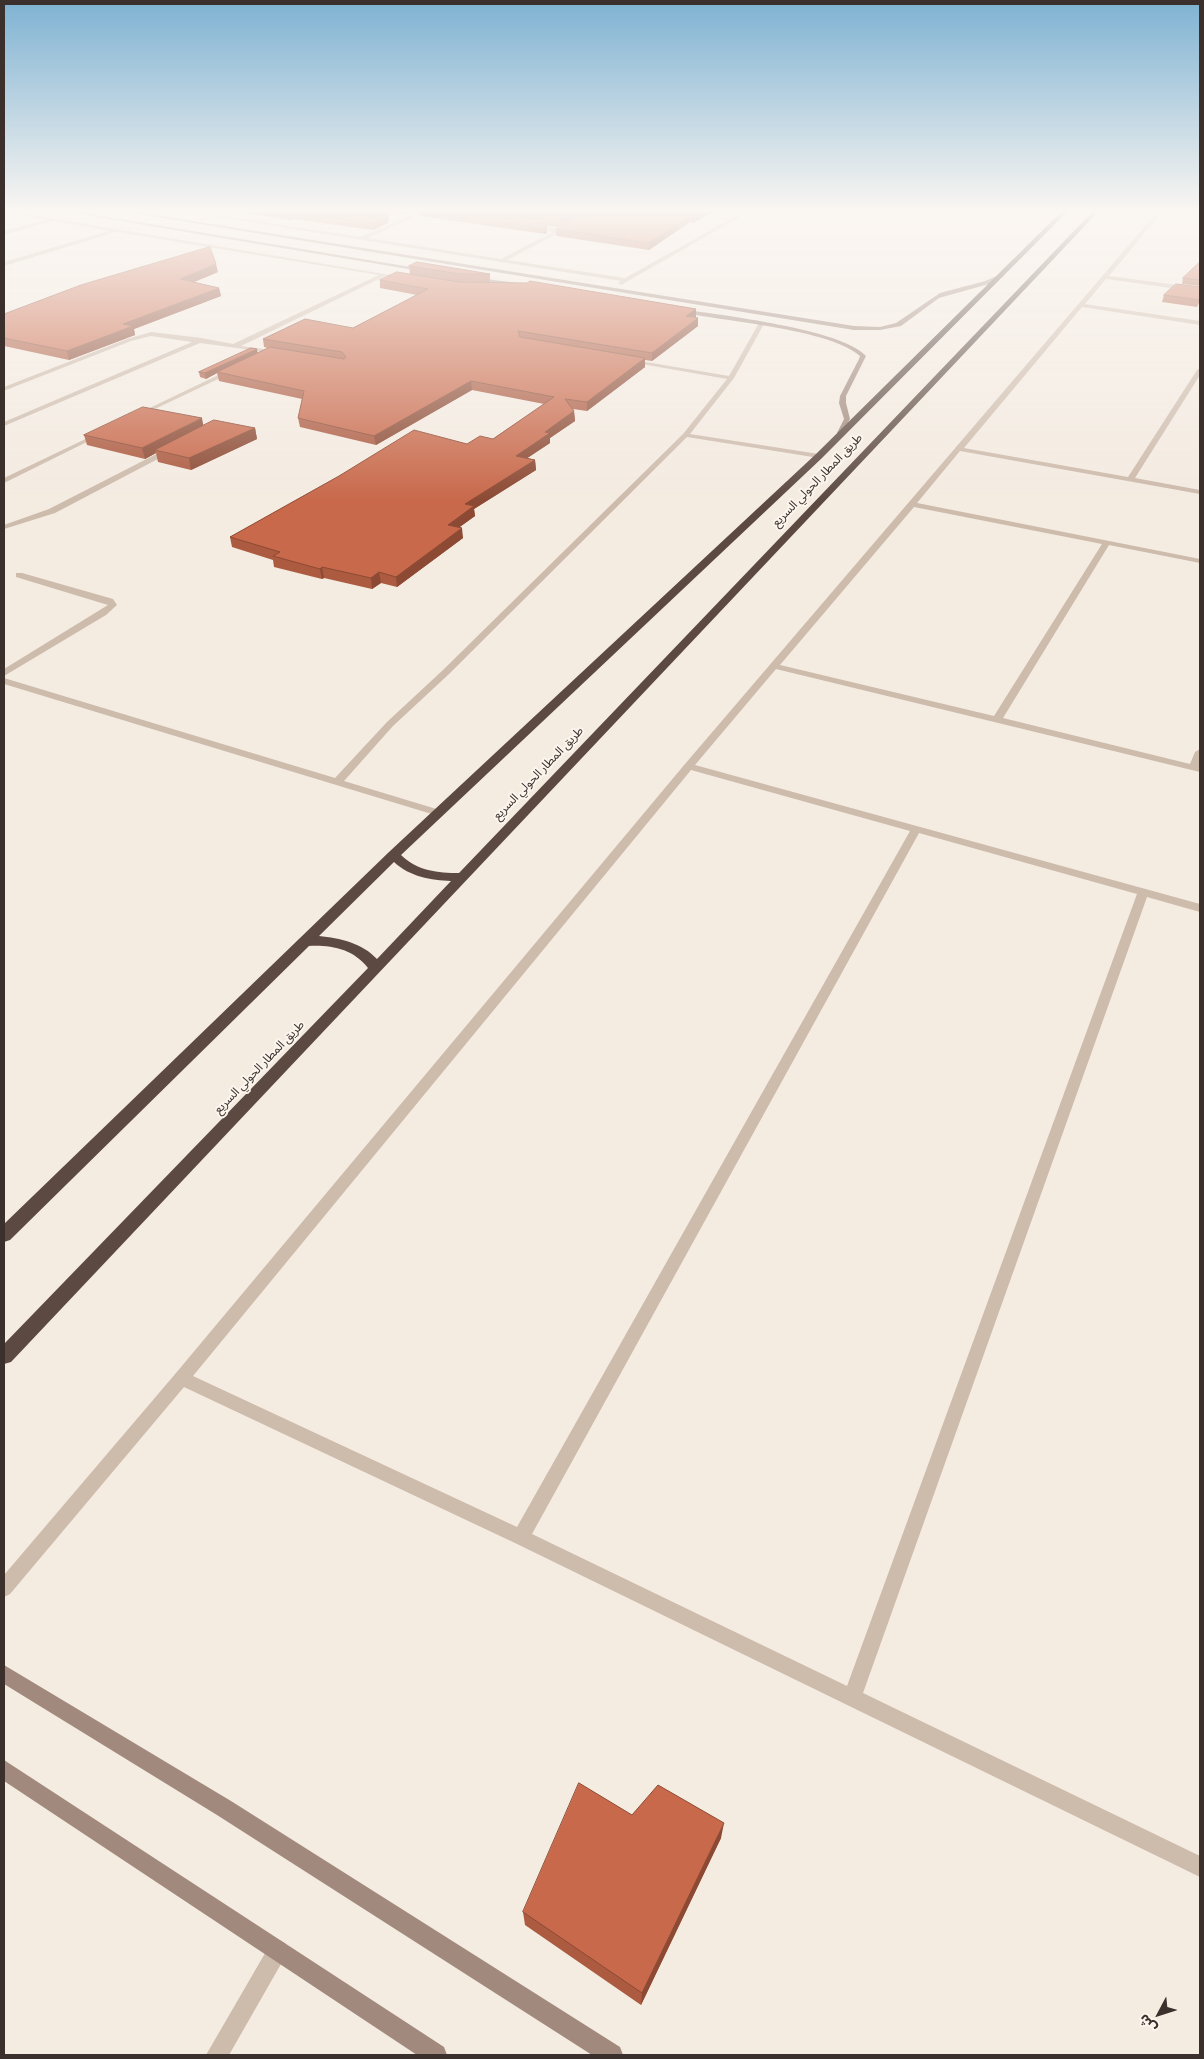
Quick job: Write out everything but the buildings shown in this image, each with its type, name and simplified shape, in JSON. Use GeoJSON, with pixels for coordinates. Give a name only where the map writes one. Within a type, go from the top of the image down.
{"type":"FeatureCollection","features":[{"type":"Feature","properties":{"kind":"highway","name":"طريق المطار الحولي السريع"},"geometry":{"type":"LineString","coordinates":[[4,1235],[394,855],[819,456],[840,433],[968,308]]}},
{"type":"Feature","properties":{"kind":"highway","name":"طريق المطار الحولي السريع"},"geometry":{"type":"LineString","coordinates":[[4,1356],[1004,308]]}},
{"type":"Feature","properties":{"kind":"highway"},"geometry":{"type":"LineString","coordinates":[[394,855],[409,868],[420,873],[462,877]]}},
{"type":"Feature","properties":{"kind":"highway"},"geometry":{"type":"LineString","coordinates":[[306,941],[320,940],[349,946],[370,959],[376,968]]}},
{"type":"Feature","properties":{"kind":"street"},"geometry":{"type":"LineString","coordinates":[[235,346],[315,308]]}},
{"type":"Feature","properties":{"kind":"street"},"geometry":{"type":"LineString","coordinates":[[724,308],[845,327],[872,329],[901,323],[921,308]]}},
{"type":"Feature","properties":{"kind":"street"},"geometry":{"type":"LineString","coordinates":[[4,1588],[182,1378],[689,766],[960,450],[1078,308]]}},
{"type":"Feature","properties":{"kind":"street"},"geometry":{"type":"LineString","coordinates":[[1101,308],[1200,323]]}},
{"type":"Feature","properties":{"kind":"street"},"geometry":{"type":"LineString","coordinates":[[675,310],[826,337],[860,351],[863,355],[862,360],[849,381],[843,396],[843,406],[847,419],[840,433]]}},
{"type":"Feature","properties":{"kind":"street"},"geometry":{"type":"LineString","coordinates":[[338,782],[390,724],[446,672],[685,435],[731,378],[761,324]]}},
{"type":"Feature","properties":{"kind":"street"},"geometry":{"type":"LineString","coordinates":[[4,389],[140,336],[160,334],[289,355]]}},
{"type":"Feature","properties":{"kind":"street"},"geometry":{"type":"LineString","coordinates":[[4,424],[202,340]]}},
{"type":"Feature","properties":{"kind":"street"},"geometry":{"type":"LineString","coordinates":[[262,356],[271,352]]}},
{"type":"Feature","properties":{"kind":"street"},"geometry":{"type":"LineString","coordinates":[[626,360],[731,378]]}},
{"type":"Feature","properties":{"kind":"street"},"geometry":{"type":"LineString","coordinates":[[128,420],[244,365]]}},
{"type":"Feature","properties":{"kind":"street"},"geometry":{"type":"LineString","coordinates":[[1130,478],[1200,370]]}},
{"type":"Feature","properties":{"kind":"street"},"geometry":{"type":"LineString","coordinates":[[4,481],[110,429]]}},
{"type":"Feature","properties":{"kind":"street"},"geometry":{"type":"LineString","coordinates":[[685,435],[819,456]]}},
{"type":"Feature","properties":{"kind":"street"},"geometry":{"type":"LineString","coordinates":[[4,527],[52,511],[175,448]]}},
{"type":"Feature","properties":{"kind":"street"},"geometry":{"type":"LineString","coordinates":[[960,450],[1130,478],[1200,492]]}},
{"type":"Feature","properties":{"kind":"street"},"geometry":{"type":"LineString","coordinates":[[912,504],[1200,561]]}},
{"type":"Feature","properties":{"kind":"street"},"geometry":{"type":"LineString","coordinates":[[997,720],[1107,542]]}},
{"type":"Feature","properties":{"kind":"street"},"geometry":{"type":"LineString","coordinates":[[4,673],[113,605],[110,602],[19,575]]}},
{"type":"Feature","properties":{"kind":"street"},"geometry":{"type":"LineString","coordinates":[[774,666],[1197,768],[1200,752]]}},
{"type":"Feature","properties":{"kind":"street"},"geometry":{"type":"LineString","coordinates":[[4,681],[438,813]]}},
{"type":"Feature","properties":{"kind":"street"},"geometry":{"type":"LineString","coordinates":[[689,766],[1200,908]]}},
{"type":"Feature","properties":{"kind":"street"},"geometry":{"type":"LineString","coordinates":[[521,1537],[916,829]]}},
{"type":"Feature","properties":{"kind":"street"},"geometry":{"type":"LineString","coordinates":[[852,1698],[1142,892]]}},
{"type":"Feature","properties":{"kind":"street"},"geometry":{"type":"LineString","coordinates":[[182,1378],[521,1537],[1200,1867]]}},
{"type":"Feature","properties":{"kind":"street"},"geometry":{"type":"LineString","coordinates":[[4,1674],[224,1808],[612,2055]]}},
{"type":"Feature","properties":{"kind":"street"},"geometry":{"type":"LineString","coordinates":[[4,1770],[436,2055]]}},
{"type":"Feature","properties":{"kind":"street"},"geometry":{"type":"LineString","coordinates":[[217,2055],[278,1950]]}}]}
